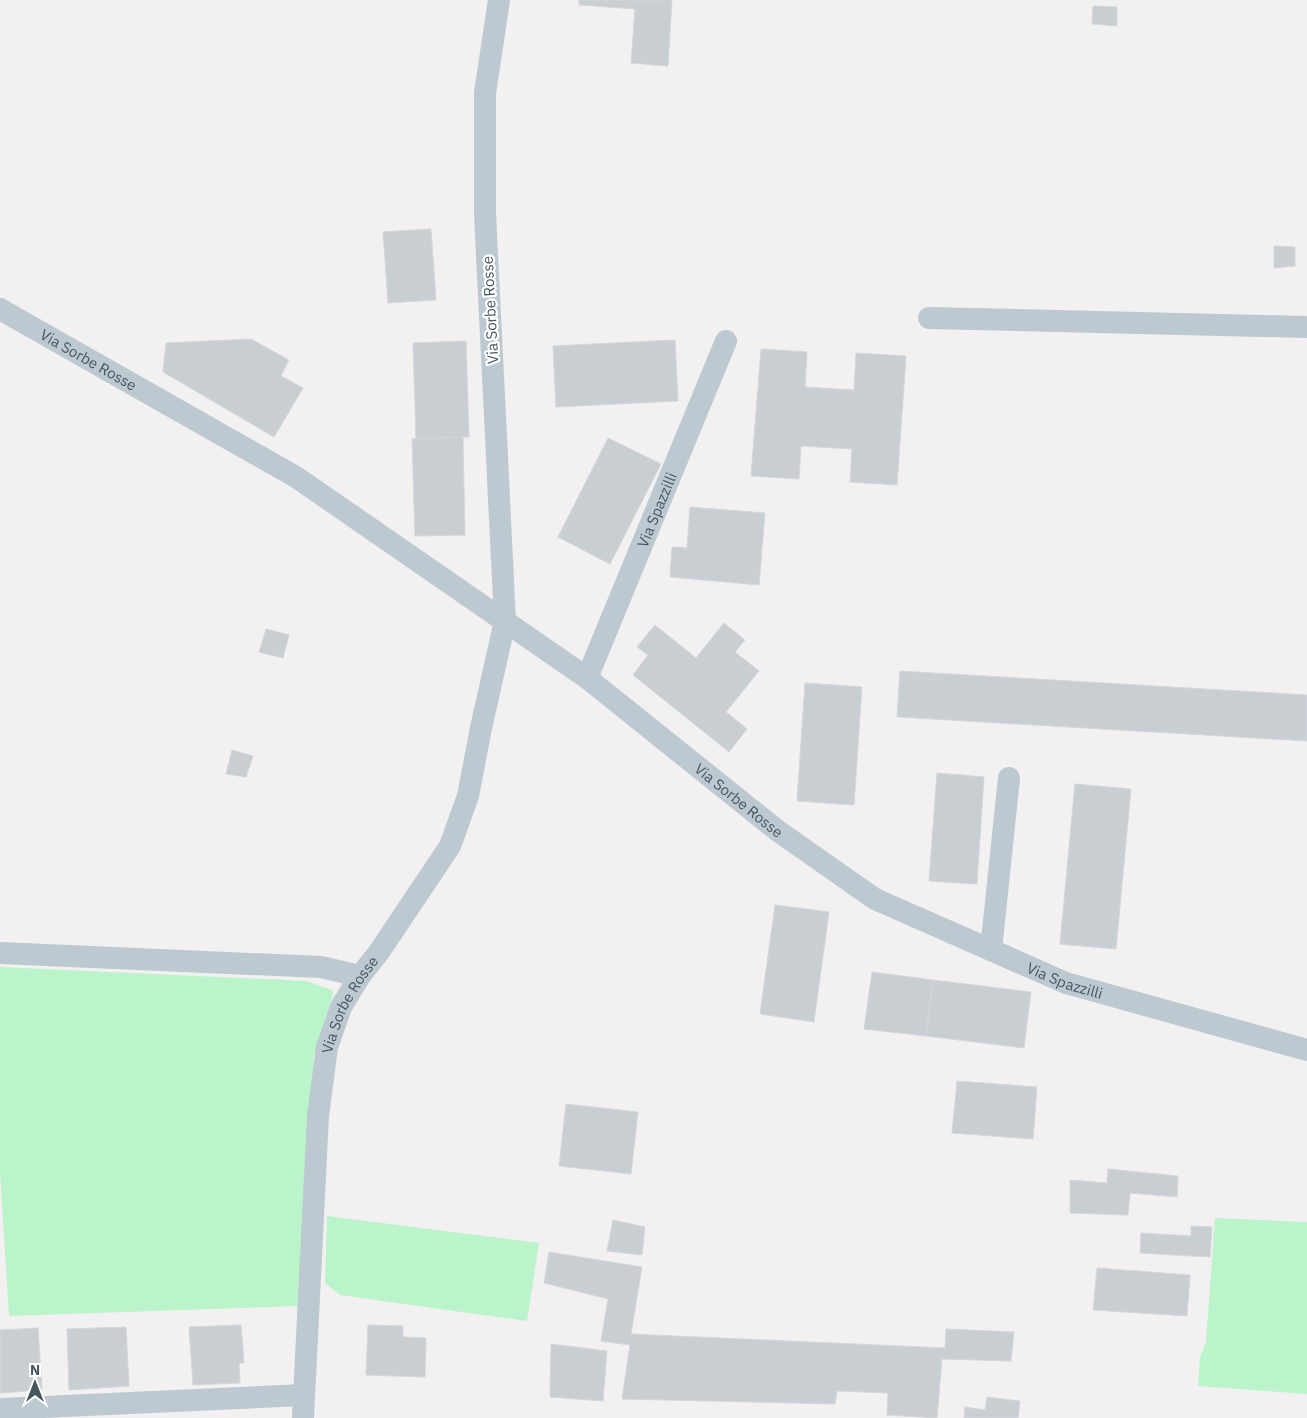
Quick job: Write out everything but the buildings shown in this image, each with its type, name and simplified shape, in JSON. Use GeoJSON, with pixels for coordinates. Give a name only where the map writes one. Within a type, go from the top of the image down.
{"type":"FeatureCollection","features":[{"type":"Feature","properties":{"kind":"street","name":"Via Sorbe Rosse"},"geometry":{"type":"LineString","coordinates":[[303,1418],[319,1106],[327,1047],[341,1007],[360,976],[379,952],[450,846],[468,796],[505,621],[485,213],[485,93],[499,0]]}},
{"type":"Feature","properties":{"kind":"street","name":"Via Sorbe Rosse"},"geometry":{"type":"LineString","coordinates":[[0,309],[296,477],[587,678],[778,830],[875,899],[991,950]]}},
{"type":"Feature","properties":{"kind":"street"},"geometry":{"type":"LineString","coordinates":[[929,318],[1307,327]]}},
{"type":"Feature","properties":{"kind":"street","name":"Via Spazzilli"},"geometry":{"type":"LineString","coordinates":[[587,678],[726,341]]}},
{"type":"Feature","properties":{"kind":"street"},"geometry":{"type":"LineString","coordinates":[[991,950],[1009,778]]}},
{"type":"Feature","properties":{"kind":"street","name":"Via Spazzilli"},"geometry":{"type":"LineString","coordinates":[[991,950],[1066,983],[1307,1050]]}},
{"type":"Feature","properties":{"kind":"street"},"geometry":{"type":"LineString","coordinates":[[0,953],[321,967],[360,976]]}},
{"type":"Feature","properties":{"kind":"street"},"geometry":{"type":"LineString","coordinates":[[0,1410],[304,1395]]}},
{"type":"Feature","properties":{"kind":"green space"},"geometry":{"type":"Polygon","coordinates":[[[0,967],[306,981],[334,991],[314,1055],[298,1306],[9,1316],[0,1173],[0,967]]]}},
{"type":"Feature","properties":{"kind":"green space"},"geometry":{"type":"Polygon","coordinates":[[[327,1216],[539,1243],[527,1321],[340,1295],[325,1283],[327,1216]]]}},
{"type":"Feature","properties":{"kind":"green space"},"geometry":{"type":"Polygon","coordinates":[[[1215,1218],[1307,1222],[1307,1394],[1198,1386],[1200,1357],[1206,1342],[1215,1218]]]}}]}
